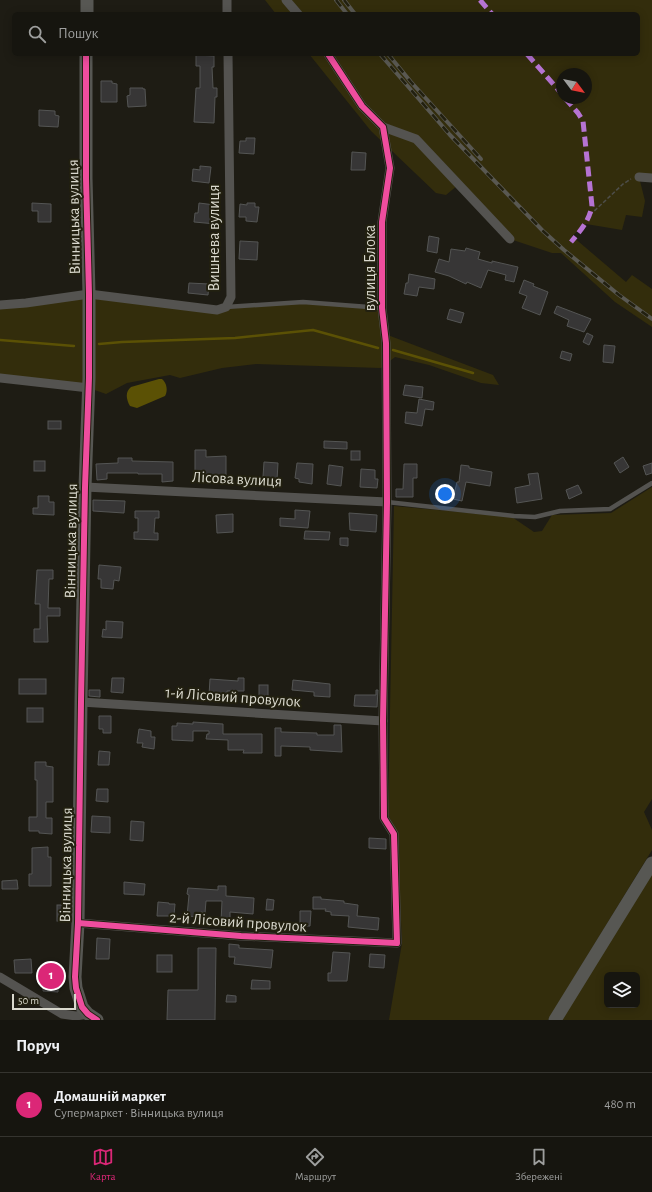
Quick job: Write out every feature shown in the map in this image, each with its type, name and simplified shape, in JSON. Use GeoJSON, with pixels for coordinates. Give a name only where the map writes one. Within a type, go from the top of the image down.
{"type":"FeatureCollection","features":[{"type":"Feature","properties":{"kind":"street"},"geometry":{"type":"LineString","coordinates":[[87,0],[87,12]]}},
{"type":"Feature","properties":{"kind":"street"},"geometry":{"type":"LineString","coordinates":[[227,0],[227,12]]}},
{"type":"Feature","properties":{"kind":"street"},"geometry":{"type":"LineString","coordinates":[[286,0],[296,12]]}},
{"type":"Feature","properties":{"kind":"street","name":"Вінницька вулиця"},"geometry":{"type":"LineString","coordinates":[[86,56],[89,388],[85,487],[76,988],[82,1007],[90,1018]]}},
{"type":"Feature","properties":{"kind":"street","name":"Вишнева вулиця"},"geometry":{"type":"LineString","coordinates":[[0,304],[26,303],[89,294],[217,310],[226,308],[231,297],[228,56]]}},
{"type":"Feature","properties":{"kind":"street"},"geometry":{"type":"LineString","coordinates":[[329,56],[362,106],[383,127],[416,139],[510,240]]}},
{"type":"Feature","properties":{"kind":"street","name":"вулиця Блока"},"geometry":{"type":"LineString","coordinates":[[383,127],[390,168],[382,222],[382,308],[386,343],[387,502],[383,722],[384,818],[394,834],[396,943]]}},
{"type":"Feature","properties":{"kind":"street"},"geometry":{"type":"LineString","coordinates":[[638,177],[652,178]]}},
{"type":"Feature","properties":{"kind":"street"},"geometry":{"type":"LineString","coordinates":[[0,378],[89,388]]}},
{"type":"Feature","properties":{"kind":"street","name":"Лісова вулиця"},"geometry":{"type":"LineString","coordinates":[[85,487],[387,502]]}},
{"type":"Feature","properties":{"kind":"street","name":"1-й Лісовий провулок"},"geometry":{"type":"LineString","coordinates":[[81,702],[383,722]]}},
{"type":"Feature","properties":{"kind":"street"},"geometry":{"type":"LineString","coordinates":[[555,1020],[652,863]]}},
{"type":"Feature","properties":{"kind":"street","name":"2-й Лісовий провулок"},"geometry":{"type":"LineString","coordinates":[[78,924],[241,936],[396,943]]}},
{"type":"Feature","properties":{"kind":"street"},"geometry":{"type":"LineString","coordinates":[[0,977],[62,1014],[90,1018]]}},
{"type":"Feature","properties":{"kind":"lane"},"geometry":{"type":"LineString","coordinates":[[226,308],[303,302],[382,308]]}},
{"type":"Feature","properties":{"kind":"lane"},"geometry":{"type":"LineString","coordinates":[[387,502],[535,517],[560,511],[610,509],[652,483]]}},
{"type":"Feature","properties":{"kind":"path"},"geometry":{"type":"LineString","coordinates":[[590,215],[623,184],[630,179],[638,177]]}},
{"type":"Feature","properties":{"kind":"shaded area"},"geometry":{"type":"Polygon","coordinates":[[[265,0],[652,0],[652,178],[639,177],[645,201],[642,217],[626,215],[622,230],[586,224],[572,236],[626,282],[632,275],[652,289],[652,327],[615,302],[561,253],[552,253],[510,239],[458,185],[446,195],[436,193],[371,131],[311,56],[640,56],[640,12],[274,12],[265,0]]]}},
{"type":"Feature","properties":{"kind":"shaded area"},"geometry":{"type":"Polygon","coordinates":[[[89,294],[217,310],[303,302],[382,308],[385,334],[493,375],[499,385],[481,383],[429,365],[395,357],[381,368],[256,364],[222,368],[180,378],[170,375],[127,383],[106,394],[89,388],[0,378],[0,305],[89,294]]]}},
{"type":"Feature","properties":{"kind":"shaded area"},"geometry":{"type":"Polygon","coordinates":[[[162,379],[166,385],[165,396],[137,408],[130,406],[127,396],[131,387],[162,379]]]}},
{"type":"Feature","properties":{"kind":"shaded area"},"geometry":{"type":"Polygon","coordinates":[[[652,487],[652,799],[644,812],[652,830],[652,850],[548,1020],[389,1020],[402,943],[397,832],[388,815],[394,506],[512,517],[534,532],[542,531],[552,515],[611,513],[652,487]]]}},
{"type":"Feature","properties":{"kind":"shaded area"},"geometry":{"type":"Polygon","coordinates":[[[652,870],[652,1020],[559,1020],[652,870]]]}},
{"type":"Feature","properties":{"kind":"building"},"geometry":{"type":"Polygon","coordinates":[[[196,56],[214,56],[214,67],[212,67],[213,88],[217,88],[217,97],[215,97],[214,123],[194,122],[196,88],[200,88],[200,66],[196,66],[196,56]]]}},
{"type":"Feature","properties":{"kind":"building"},"geometry":{"type":"Polygon","coordinates":[[[101,81],[112,81],[112,83],[117,84],[117,102],[101,102],[101,81]]]}},
{"type":"Feature","properties":{"kind":"building"},"geometry":{"type":"Polygon","coordinates":[[[130,88],[145,89],[146,106],[128,107],[127,96],[130,95],[130,88]]]}},
{"type":"Feature","properties":{"kind":"building"},"geometry":{"type":"Polygon","coordinates":[[[39,110],[55,111],[55,115],[59,116],[58,127],[39,126],[39,110]]]}},
{"type":"Feature","properties":{"kind":"building"},"geometry":{"type":"Polygon","coordinates":[[[246,138],[255,138],[254,154],[239,153],[240,141],[246,141],[246,138]]]}},
{"type":"Feature","properties":{"kind":"building"},"geometry":{"type":"Polygon","coordinates":[[[352,152],[366,153],[365,170],[351,170],[352,152]]]}},
{"type":"Feature","properties":{"kind":"building"},"geometry":{"type":"Polygon","coordinates":[[[200,166],[211,167],[209,183],[192,181],[193,169],[200,170],[200,166]]]}},
{"type":"Feature","properties":{"kind":"building"},"geometry":{"type":"Polygon","coordinates":[[[32,203],[51,204],[51,222],[38,222],[38,211],[32,211],[32,203]]]}},
{"type":"Feature","properties":{"kind":"building"},"geometry":{"type":"Polygon","coordinates":[[[199,203],[215,205],[215,207],[218,207],[216,224],[194,222],[195,213],[198,213],[199,203]]]}},
{"type":"Feature","properties":{"kind":"building"},"geometry":{"type":"Polygon","coordinates":[[[247,203],[255,203],[255,207],[259,207],[257,222],[246,221],[246,217],[239,217],[240,204],[247,205],[247,203]]]}},
{"type":"Feature","properties":{"kind":"building"},"geometry":{"type":"Polygon","coordinates":[[[429,236],[439,238],[437,253],[427,251],[429,236]]]}},
{"type":"Feature","properties":{"kind":"building"},"geometry":{"type":"Polygon","coordinates":[[[240,241],[258,242],[257,260],[239,259],[240,241]]]}},
{"type":"Feature","properties":{"kind":"building"},"geometry":{"type":"Polygon","coordinates":[[[466,248],[480,252],[478,259],[518,267],[514,282],[505,280],[506,275],[488,270],[481,288],[435,272],[439,259],[449,262],[451,249],[465,251],[466,248]]]}},
{"type":"Feature","properties":{"kind":"building"},"geometry":{"type":"Polygon","coordinates":[[[409,274],[435,279],[434,289],[419,287],[417,296],[404,294],[406,283],[408,283],[409,274]]]}},
{"type":"Feature","properties":{"kind":"building"},"geometry":{"type":"Polygon","coordinates":[[[524,280],[534,284],[533,286],[548,292],[540,315],[522,308],[527,296],[519,293],[524,280]]]}},
{"type":"Feature","properties":{"kind":"building"},"geometry":{"type":"Polygon","coordinates":[[[189,283],[209,284],[208,295],[188,293],[189,283]]]}},
{"type":"Feature","properties":{"kind":"building"},"geometry":{"type":"Polygon","coordinates":[[[557,306],[591,319],[584,332],[567,326],[569,320],[554,313],[557,306]]]}},
{"type":"Feature","properties":{"kind":"building"},"geometry":{"type":"Polygon","coordinates":[[[450,309],[464,313],[461,323],[447,319],[450,309]]]}},
{"type":"Feature","properties":{"kind":"building"},"geometry":{"type":"Polygon","coordinates":[[[587,333],[593,336],[589,345],[583,342],[587,333]]]}},
{"type":"Feature","properties":{"kind":"building"},"geometry":{"type":"Polygon","coordinates":[[[604,345],[615,346],[613,363],[603,362],[604,345]]]}},
{"type":"Feature","properties":{"kind":"building"},"geometry":{"type":"Polygon","coordinates":[[[562,351],[572,354],[570,361],[560,358],[562,351]]]}},
{"type":"Feature","properties":{"kind":"building"},"geometry":{"type":"Polygon","coordinates":[[[405,385],[423,387],[422,398],[403,395],[405,385]]]}},
{"type":"Feature","properties":{"kind":"building"},"geometry":{"type":"Polygon","coordinates":[[[419,399],[434,402],[433,410],[425,409],[422,426],[405,423],[406,412],[417,413],[419,399]]]}},
{"type":"Feature","properties":{"kind":"building"},"geometry":{"type":"Polygon","coordinates":[[[48,421],[61,421],[61,429],[48,429],[48,421]]]}},
{"type":"Feature","properties":{"kind":"building"},"geometry":{"type":"Polygon","coordinates":[[[324,441],[347,442],[347,449],[324,448],[324,441]]]}},
{"type":"Feature","properties":{"kind":"building"},"geometry":{"type":"Polygon","coordinates":[[[195,450],[206,450],[206,457],[226,456],[226,476],[202,477],[202,480],[195,480],[195,450]]]}},
{"type":"Feature","properties":{"kind":"building"},"geometry":{"type":"Polygon","coordinates":[[[351,451],[360,451],[360,460],[351,460],[351,451]]]}},
{"type":"Feature","properties":{"kind":"building"},"geometry":{"type":"Polygon","coordinates":[[[623,457],[629,467],[620,473],[614,463],[623,457]]]}},
{"type":"Feature","properties":{"kind":"building"},"geometry":{"type":"Polygon","coordinates":[[[118,458],[132,458],[132,461],[173,462],[173,481],[162,482],[162,474],[138,473],[107,473],[107,479],[97,480],[96,464],[118,463],[118,458]]]}},
{"type":"Feature","properties":{"kind":"building"},"geometry":{"type":"Polygon","coordinates":[[[34,461],[45,461],[45,471],[34,471],[34,461]]]}},
{"type":"Feature","properties":{"kind":"building"},"geometry":{"type":"Polygon","coordinates":[[[264,462],[278,463],[277,480],[269,480],[269,477],[263,477],[264,462]]]}},
{"type":"Feature","properties":{"kind":"building"},"geometry":{"type":"Polygon","coordinates":[[[297,463],[313,464],[312,484],[299,482],[299,479],[295,478],[297,463]]]}},
{"type":"Feature","properties":{"kind":"building"},"geometry":{"type":"Polygon","coordinates":[[[652,463],[652,473],[646,475],[643,466],[652,463]]]}},
{"type":"Feature","properties":{"kind":"building"},"geometry":{"type":"Polygon","coordinates":[[[404,464],[417,464],[417,478],[413,478],[413,497],[396,497],[396,489],[403,489],[404,464]]]}},
{"type":"Feature","properties":{"kind":"building"},"geometry":{"type":"Polygon","coordinates":[[[329,465],[343,467],[341,486],[327,484],[329,465]]]}},
{"type":"Feature","properties":{"kind":"building"},"geometry":{"type":"Polygon","coordinates":[[[461,465],[492,472],[490,486],[466,482],[462,501],[453,499],[457,482],[459,482],[461,465]]]}},
{"type":"Feature","properties":{"kind":"building"},"geometry":{"type":"Polygon","coordinates":[[[361,469],[375,470],[375,479],[378,479],[377,488],[360,487],[361,469]]]}},
{"type":"Feature","properties":{"kind":"building"},"geometry":{"type":"Polygon","coordinates":[[[538,473],[542,499],[517,503],[515,488],[530,485],[528,474],[538,473]]]}},
{"type":"Feature","properties":{"kind":"building"},"geometry":{"type":"Polygon","coordinates":[[[578,485],[582,493],[569,499],[566,490],[578,485]]]}},
{"type":"Feature","properties":{"kind":"building"},"geometry":{"type":"Polygon","coordinates":[[[38,496],[49,496],[49,502],[54,502],[54,515],[33,514],[33,508],[38,508],[38,496]]]}},
{"type":"Feature","properties":{"kind":"building"},"geometry":{"type":"Polygon","coordinates":[[[93,500],[125,501],[124,513],[93,511],[93,500]]]}},
{"type":"Feature","properties":{"kind":"building"},"geometry":{"type":"Polygon","coordinates":[[[295,510],[310,511],[308,528],[280,526],[280,518],[295,519],[295,510]]]}},
{"type":"Feature","properties":{"kind":"building"},"geometry":{"type":"Polygon","coordinates":[[[135,511],[159,511],[159,518],[155,518],[154,533],[158,533],[158,540],[134,539],[134,532],[138,532],[138,518],[135,518],[135,511]]]}},
{"type":"Feature","properties":{"kind":"building"},"geometry":{"type":"Polygon","coordinates":[[[349,513],[377,515],[376,532],[350,530],[349,513]]]}},
{"type":"Feature","properties":{"kind":"building"},"geometry":{"type":"Polygon","coordinates":[[[233,514],[233,532],[217,533],[216,515],[233,514]]]}},
{"type":"Feature","properties":{"kind":"building"},"geometry":{"type":"Polygon","coordinates":[[[305,531],[330,532],[329,540],[304,539],[305,531]]]}},
{"type":"Feature","properties":{"kind":"building"},"geometry":{"type":"Polygon","coordinates":[[[340,538],[348,538],[348,546],[340,545],[340,538]]]}},
{"type":"Feature","properties":{"kind":"building"},"geometry":{"type":"Polygon","coordinates":[[[99,565],[121,567],[119,581],[114,580],[113,589],[101,588],[101,579],[98,579],[99,565]]]}},
{"type":"Feature","properties":{"kind":"building"},"geometry":{"type":"Polygon","coordinates":[[[37,570],[53,570],[53,579],[49,579],[48,608],[60,608],[60,616],[47,616],[48,642],[34,642],[34,629],[40,629],[40,604],[35,604],[37,570]]]}},
{"type":"Feature","properties":{"kind":"building"},"geometry":{"type":"Polygon","coordinates":[[[106,621],[123,622],[122,638],[102,637],[103,629],[106,630],[106,621]]]}},
{"type":"Feature","properties":{"kind":"building"},"geometry":{"type":"Polygon","coordinates":[[[112,678],[124,678],[123,693],[111,692],[112,678]]]}},
{"type":"Feature","properties":{"kind":"building"},"geometry":{"type":"Polygon","coordinates":[[[238,678],[244,678],[244,691],[227,691],[227,696],[209,695],[210,679],[238,681],[238,678]]]}},
{"type":"Feature","properties":{"kind":"building"},"geometry":{"type":"Polygon","coordinates":[[[19,679],[46,679],[46,694],[19,694],[19,679]]]}},
{"type":"Feature","properties":{"kind":"building"},"geometry":{"type":"Polygon","coordinates":[[[293,680],[330,684],[330,697],[314,696],[314,692],[292,690],[293,680]]]}},
{"type":"Feature","properties":{"kind":"building"},"geometry":{"type":"Polygon","coordinates":[[[259,685],[268,685],[268,699],[259,699],[259,685]]]}},
{"type":"Feature","properties":{"kind":"building"},"geometry":{"type":"Polygon","coordinates":[[[89,690],[100,690],[100,697],[89,696],[89,690]]]}},
{"type":"Feature","properties":{"kind":"building"},"geometry":{"type":"Polygon","coordinates":[[[376,690],[378,690],[377,707],[354,706],[355,695],[376,695],[376,690]]]}},
{"type":"Feature","properties":{"kind":"building"},"geometry":{"type":"Polygon","coordinates":[[[27,708],[43,708],[43,722],[27,722],[27,708]]]}},
{"type":"Feature","properties":{"kind":"building"},"geometry":{"type":"Polygon","coordinates":[[[99,716],[111,716],[111,733],[103,733],[103,729],[99,729],[99,716]]]}},
{"type":"Feature","properties":{"kind":"building"},"geometry":{"type":"Polygon","coordinates":[[[193,722],[223,724],[223,734],[262,734],[262,753],[243,753],[244,750],[228,750],[228,740],[206,739],[209,731],[193,731],[193,741],[172,740],[172,726],[177,726],[177,723],[193,724],[193,722]]]}},
{"type":"Feature","properties":{"kind":"building"},"geometry":{"type":"Polygon","coordinates":[[[334,725],[341,725],[342,752],[310,750],[310,747],[281,746],[281,756],[275,756],[275,728],[281,728],[281,732],[334,735],[334,725]]]}},
{"type":"Feature","properties":{"kind":"building"},"geometry":{"type":"Polygon","coordinates":[[[139,729],[151,731],[151,737],[155,737],[154,749],[142,747],[143,743],[137,743],[139,729]]]}},
{"type":"Feature","properties":{"kind":"building"},"geometry":{"type":"Polygon","coordinates":[[[99,751],[110,752],[109,765],[98,765],[99,751]]]}},
{"type":"Feature","properties":{"kind":"building"},"geometry":{"type":"Polygon","coordinates":[[[35,762],[46,762],[46,766],[53,767],[53,802],[46,802],[46,818],[52,818],[52,834],[39,833],[39,831],[29,831],[29,817],[37,817],[37,780],[35,780],[35,762]]]}},
{"type":"Feature","properties":{"kind":"building"},"geometry":{"type":"Polygon","coordinates":[[[97,789],[108,789],[108,802],[96,801],[97,789]]]}},
{"type":"Feature","properties":{"kind":"building"},"geometry":{"type":"Polygon","coordinates":[[[92,816],[110,817],[110,833],[91,832],[92,816]]]}},
{"type":"Feature","properties":{"kind":"building"},"geometry":{"type":"Polygon","coordinates":[[[131,821],[144,822],[143,841],[130,840],[131,821]]]}},
{"type":"Feature","properties":{"kind":"building"},"geometry":{"type":"Polygon","coordinates":[[[369,838],[386,839],[386,849],[369,848],[369,838]]]}},
{"type":"Feature","properties":{"kind":"building"},"geometry":{"type":"Polygon","coordinates":[[[48,847],[48,857],[51,857],[51,886],[29,886],[29,874],[32,874],[32,848],[48,847]]]}},
{"type":"Feature","properties":{"kind":"building"},"geometry":{"type":"Polygon","coordinates":[[[17,880],[18,889],[2,889],[2,881],[17,880]]]}},
{"type":"Feature","properties":{"kind":"building"},"geometry":{"type":"Polygon","coordinates":[[[124,882],[145,884],[144,895],[124,894],[124,882]]]}},
{"type":"Feature","properties":{"kind":"building"},"geometry":{"type":"Polygon","coordinates":[[[218,886],[226,886],[226,896],[254,898],[253,914],[230,912],[230,922],[221,922],[222,901],[206,901],[205,913],[201,912],[201,917],[187,916],[189,895],[187,894],[188,888],[218,890],[218,886]]]}},
{"type":"Feature","properties":{"kind":"building"},"geometry":{"type":"Polygon","coordinates":[[[313,897],[344,901],[344,903],[358,905],[357,916],[379,918],[378,930],[348,927],[349,916],[331,915],[331,912],[325,911],[326,909],[313,909],[313,897]]]}},
{"type":"Feature","properties":{"kind":"building"},"geometry":{"type":"Polygon","coordinates":[[[267,899],[274,900],[273,910],[266,910],[267,899]]]}},
{"type":"Feature","properties":{"kind":"building"},"geometry":{"type":"Polygon","coordinates":[[[158,902],[175,904],[174,915],[157,916],[158,902]]]}},
{"type":"Feature","properties":{"kind":"building"},"geometry":{"type":"Polygon","coordinates":[[[57,905],[68,905],[68,921],[57,921],[57,905]]]}},
{"type":"Feature","properties":{"kind":"building"},"geometry":{"type":"Polygon","coordinates":[[[300,911],[311,911],[310,926],[300,926],[300,911]]]}},
{"type":"Feature","properties":{"kind":"building"},"geometry":{"type":"Polygon","coordinates":[[[97,938],[110,939],[109,959],[96,959],[97,938]]]}},
{"type":"Feature","properties":{"kind":"building"},"geometry":{"type":"Polygon","coordinates":[[[229,944],[239,945],[239,948],[273,950],[271,968],[234,964],[235,957],[229,957],[229,944]]]}},
{"type":"Feature","properties":{"kind":"building"},"geometry":{"type":"Polygon","coordinates":[[[198,948],[216,948],[215,1020],[167,1020],[168,990],[198,990],[198,948]]]}},
{"type":"Feature","properties":{"kind":"building"},"geometry":{"type":"Polygon","coordinates":[[[333,952],[350,953],[347,981],[328,981],[328,973],[331,973],[333,952]]]}},
{"type":"Feature","properties":{"kind":"building"},"geometry":{"type":"Polygon","coordinates":[[[370,954],[385,955],[384,968],[369,967],[370,954]]]}},
{"type":"Feature","properties":{"kind":"building"},"geometry":{"type":"Polygon","coordinates":[[[157,955],[172,955],[172,972],[157,972],[157,955]]]}},
{"type":"Feature","properties":{"kind":"building"},"geometry":{"type":"Polygon","coordinates":[[[31,959],[32,973],[15,973],[14,960],[31,959]]]}},
{"type":"Feature","properties":{"kind":"building"},"geometry":{"type":"Polygon","coordinates":[[[44,966],[59,968],[58,992],[43,991],[44,966]]]}},
{"type":"Feature","properties":{"kind":"building"},"geometry":{"type":"Polygon","coordinates":[[[252,980],[270,981],[270,989],[251,989],[252,980]]]}},
{"type":"Feature","properties":{"kind":"building"},"geometry":{"type":"Polygon","coordinates":[[[227,995],[236,996],[236,1002],[226,1002],[227,995]]]}},
{"type":"Feature","properties":{"kind":"waterway"},"geometry":{"type":"LineString","coordinates":[[99,344],[235,338],[313,330],[378,348]]}},
{"type":"Feature","properties":{"kind":"waterway"},"geometry":{"type":"LineString","coordinates":[[0,340],[74,346]]}},
{"type":"Feature","properties":{"kind":"waterway"},"geometry":{"type":"LineString","coordinates":[[393,350],[473,373]]}},
{"type":"Feature","properties":{"kind":"railway"},"geometry":{"type":"LineString","coordinates":[[336,0],[345,12]]}},
{"type":"Feature","properties":{"kind":"railway"},"geometry":{"type":"LineString","coordinates":[[344,0],[353,12]]}},
{"type":"Feature","properties":{"kind":"railway"},"geometry":{"type":"LineString","coordinates":[[382,56],[450,135],[543,231],[619,295],[652,319]]}},
{"type":"Feature","properties":{"kind":"railway"},"geometry":{"type":"LineString","coordinates":[[390,56],[411,82],[481,159]]}},
{"type":"Feature","properties":{"kind":"marked path"},"geometry":{"type":"LineString","coordinates":[[480,0],[490,12]]}},
{"type":"Feature","properties":{"kind":"marked path"},"geometry":{"type":"LineString","coordinates":[[529,56],[556,87]]}},
{"type":"Feature","properties":{"kind":"marked path"},"geometry":{"type":"LineString","coordinates":[[570,104],[583,121],[592,206],[587,221],[571,242]]}},
{"type":"Feature","properties":{"kind":"cycle path"},"geometry":{"type":"LineString","coordinates":[[86,56],[89,378],[85,487],[78,923],[75,977],[76,988],[82,1007],[88,1014],[97,1020]]}},
{"type":"Feature","properties":{"kind":"cycle path"},"geometry":{"type":"LineString","coordinates":[[78,923],[241,936],[397,943],[394,834],[384,818],[383,721],[387,502],[386,343],[382,308],[382,222],[390,168],[383,127],[362,106],[329,56]]}},
{"type":"Feature","properties":{"kind":"place","name":"Домашній маркет"},"geometry":{"type":"Point","coordinates":[51,976]}}]}
